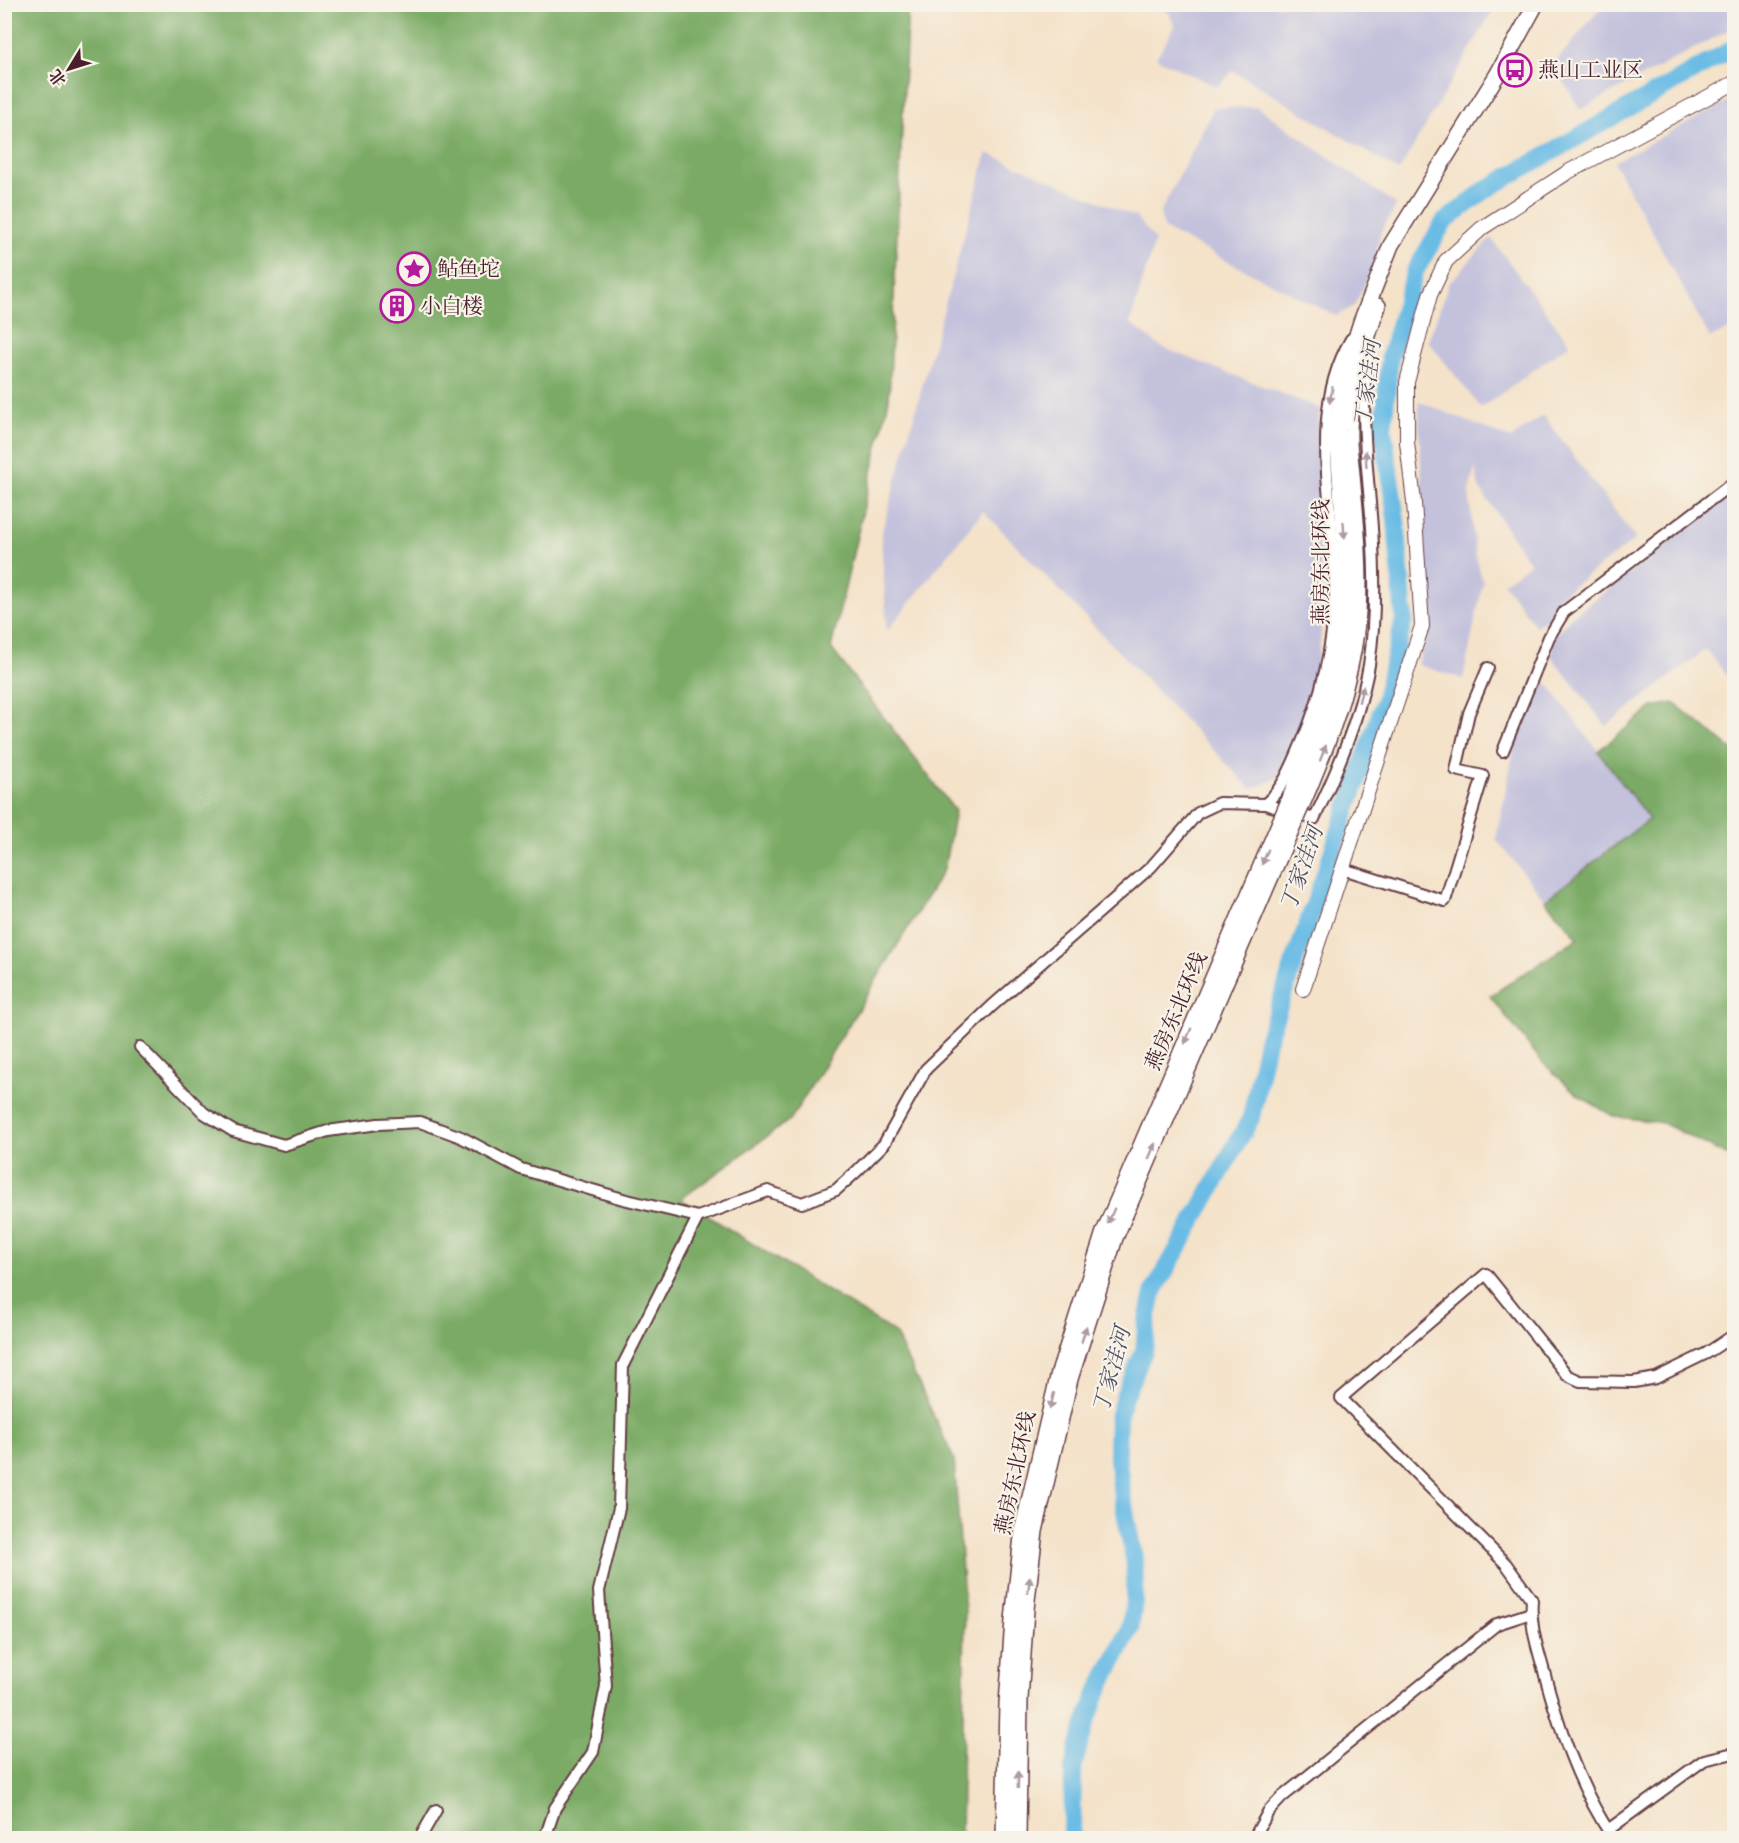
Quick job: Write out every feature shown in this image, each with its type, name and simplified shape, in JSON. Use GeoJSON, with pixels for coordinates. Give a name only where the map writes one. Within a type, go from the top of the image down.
{"type":"FeatureCollection","features":[{"type":"Feature","properties":{"kind":"main road","name":"燕房东北环线"},"geometry":{"type":"LineString","coordinates":[[1018,1839],[1020,1699],[1026,1609],[1035,1531],[1070,1379],[1115,1238],[1294,805],[1323,717],[1341,648],[1346,559],[1337,431],[1346,370],[1368,319],[1391,245],[1497,75],[1536,4]]}},
{"type":"Feature","properties":{"kind":"main road","name":"燕房东北环线"},"geometry":{"type":"LineString","coordinates":[[1005,1839],[1007,1704],[1023,1527],[1059,1373],[1104,1232],[1294,805]]}},
{"type":"Feature","properties":{"kind":"street"},"geometry":{"type":"LineString","coordinates":[[1303,989],[1422,626],[1414,502],[1407,442],[1407,382],[1430,295],[1446,261],[1482,228],[1568,172],[1734,83]]}},
{"type":"Feature","properties":{"kind":"street"},"geometry":{"type":"LineString","coordinates":[[1265,804],[1282,785],[1306,732],[1321,688],[1330,645],[1335,595],[1326,453],[1331,393],[1344,352],[1368,319]]}},
{"type":"Feature","properties":{"kind":"street"},"geometry":{"type":"LineString","coordinates":[[140,1047],[204,1113],[233,1131],[284,1145],[328,1131],[378,1124],[420,1122],[460,1137],[521,1169],[623,1199],[698,1217],[768,1191],[802,1203],[836,1190],[884,1144],[926,1069],[992,1006],[1151,867],[1198,813],[1219,803],[1265,804],[1314,819],[1353,725],[1369,665],[1374,607],[1364,390],[1368,319]]}},
{"type":"Feature","properties":{"kind":"street"},"geometry":{"type":"LineString","coordinates":[[1503,751],[1549,637],[1564,612],[1734,482]]}},
{"type":"Feature","properties":{"kind":"street"},"geometry":{"type":"LineString","coordinates":[[1342,869],[1445,901],[1484,776],[1456,770],[1469,712],[1488,668]]}},
{"type":"Feature","properties":{"kind":"street"},"geometry":{"type":"LineString","coordinates":[[545,1839],[555,1808],[593,1752],[606,1686],[599,1591],[619,1508],[623,1365],[698,1217]]}},
{"type":"Feature","properties":{"kind":"street"},"geometry":{"type":"LineString","coordinates":[[1734,1335],[1707,1353],[1656,1378],[1634,1382],[1580,1381],[1567,1376],[1486,1274],[1341,1398],[1506,1564],[1532,1600],[1530,1620],[1557,1722],[1585,1791],[1610,1834],[1704,1760],[1734,1753]]}},
{"type":"Feature","properties":{"kind":"street"},"geometry":{"type":"LineString","coordinates":[[1254,1839],[1268,1812],[1282,1797],[1497,1624],[1531,1613]]}},
{"type":"Feature","properties":{"kind":"street"},"geometry":{"type":"LineString","coordinates":[[420,1839],[436,1810]]}},
{"type":"Feature","properties":{"kind":"shaded area"},"geometry":{"type":"Polygon","coordinates":[[[1153,5],[1496,5],[1399,171],[1233,71],[1217,87],[1156,58],[1175,26],[1169,13],[1153,5]]]}},
{"type":"Feature","properties":{"kind":"shaded area"},"geometry":{"type":"Polygon","coordinates":[[[1603,5],[1734,5],[1734,27],[1580,110],[1554,64],[1603,5]]]}},
{"type":"Feature","properties":{"kind":"shaded area"},"geometry":{"type":"Polygon","coordinates":[[[1734,98],[1734,332],[1732,328],[1710,338],[1614,162],[1734,98]]]}},
{"type":"Feature","properties":{"kind":"shaded area"},"geometry":{"type":"Polygon","coordinates":[[[1257,107],[1397,205],[1380,233],[1374,266],[1354,306],[1336,316],[1164,229],[1160,213],[1214,108],[1257,107]]]}},
{"type":"Feature","properties":{"kind":"shaded area"},"geometry":{"type":"Polygon","coordinates":[[[987,153],[1136,217],[1155,240],[1130,323],[1161,347],[1319,408],[1321,634],[1312,696],[1280,777],[1251,789],[983,511],[887,631],[881,535],[987,153]]]}},
{"type":"Feature","properties":{"kind":"shaded area"},"geometry":{"type":"Polygon","coordinates":[[[1491,238],[1570,344],[1481,408],[1428,341],[1449,283],[1491,238]]]}},
{"type":"Feature","properties":{"kind":"shaded area"},"geometry":{"type":"Polygon","coordinates":[[[1418,401],[1511,439],[1543,415],[1636,539],[1557,598],[1565,606],[1536,626],[1503,583],[1530,564],[1479,487],[1475,467],[1469,492],[1475,552],[1483,583],[1463,679],[1418,665],[1429,625],[1418,401]]]}},
{"type":"Feature","properties":{"kind":"shaded area"},"geometry":{"type":"Polygon","coordinates":[[[1734,489],[1734,685],[1706,649],[1606,726],[1551,656],[1554,637],[1570,618],[1641,565],[1734,489]]]}},
{"type":"Feature","properties":{"kind":"shaded area"},"geometry":{"type":"Polygon","coordinates":[[[1544,679],[1649,819],[1545,900],[1496,839],[1517,734],[1544,679]]]}},
{"type":"Feature","properties":{"kind":"green space"},"geometry":{"type":"Polygon","coordinates":[[[5,5],[908,5],[889,399],[831,648],[955,811],[944,869],[791,1119],[681,1199],[895,1333],[954,1459],[965,1612],[961,1838],[5,1838],[5,5]]]}},
{"type":"Feature","properties":{"kind":"green space"},"geometry":{"type":"Polygon","coordinates":[[[1674,703],[1734,751],[1734,1159],[1663,1123],[1613,1116],[1579,1096],[1543,1063],[1490,996],[1578,938],[1545,900],[1649,819],[1598,751],[1653,707],[1674,703]]]}},
{"type":"Feature","properties":{"kind":"waterway","name":"丁家洼河"},"geometry":{"type":"LineString","coordinates":[[1072,1838],[1073,1769],[1078,1748],[1095,1698],[1130,1629],[1134,1602],[1135,1564],[1117,1453],[1118,1418],[1124,1397],[1144,1351],[1153,1293],[1251,1118],[1267,1041],[1385,700],[1404,619],[1396,519],[1383,429],[1390,357],[1415,271],[1444,222],[1485,190],[1734,48]]}},
{"type":"Feature","properties":{"kind":"place","name":"燕山工业区"},"geometry":{"type":"Point","coordinates":[1515,70]}},
{"type":"Feature","properties":{"kind":"place","name":"鲇鱼坨"},"geometry":{"type":"Point","coordinates":[414,269]}},
{"type":"Feature","properties":{"kind":"place","name":"小白楼"},"geometry":{"type":"Point","coordinates":[397,306]}}]}
